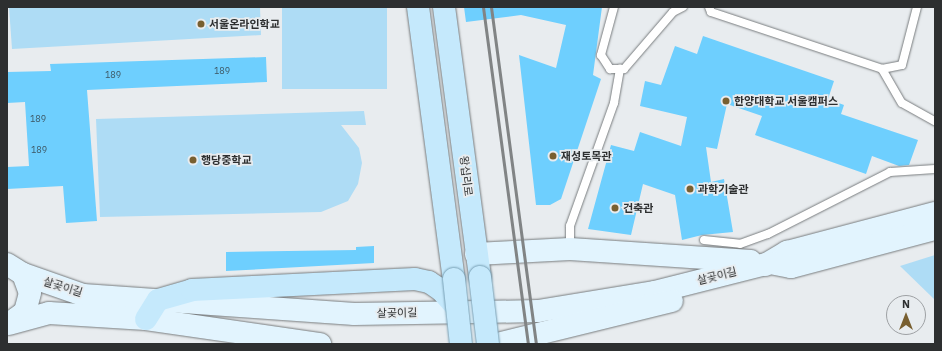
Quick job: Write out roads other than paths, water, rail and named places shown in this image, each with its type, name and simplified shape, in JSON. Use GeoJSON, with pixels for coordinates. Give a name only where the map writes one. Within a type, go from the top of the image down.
{"type":"FeatureCollection","features":[{"type":"Feature","properties":{"kind":"main road"},"geometry":{"type":"LineString","coordinates":[[418,7],[454,279],[461,344]]}},
{"type":"Feature","properties":{"kind":"main road","name":"왕십리로"},"geometry":{"type":"LineString","coordinates":[[444,7],[488,344]]}},
{"type":"Feature","properties":{"kind":"main road","name":"살곶이길"},"geometry":{"type":"LineString","coordinates":[[497,344],[626,314],[726,285],[770,263],[787,252],[935,213]]}},
{"type":"Feature","properties":{"kind":"main road","name":"살곶이길"},"geometry":{"type":"LineString","coordinates":[[15,269],[82,295],[354,314],[538,311],[655,292],[770,263],[791,267],[935,229]]}},
{"type":"Feature","properties":{"kind":"main road"},"geometry":{"type":"LineString","coordinates":[[476,254],[570,249],[770,263]]}},
{"type":"Feature","properties":{"kind":"main road"},"geometry":{"type":"LineString","coordinates":[[8,324],[18,319],[29,303],[28,283],[15,269]]}},
{"type":"Feature","properties":{"kind":"main road"},"geometry":{"type":"LineString","coordinates":[[146,319],[158,300],[192,290],[415,279],[429,282],[441,290],[457,308]]}},
{"type":"Feature","properties":{"kind":"main road","name":"살곶이길"},"geometry":{"type":"LineString","coordinates":[[8,324],[49,313],[146,319],[320,344]]}},
{"type":"Feature","properties":{"kind":"lane"},"geometry":{"type":"LineString","coordinates":[[614,7],[602,55],[610,69],[624,69],[673,12],[683,7]]}},
{"type":"Feature","properties":{"kind":"lane"},"geometry":{"type":"LineString","coordinates":[[709,7],[711,12],[882,69],[902,65],[917,7]]}},
{"type":"Feature","properties":{"kind":"lane"},"geometry":{"type":"LineString","coordinates":[[570,249],[570,226],[614,103],[620,69]]}},
{"type":"Feature","properties":{"kind":"lane"},"geometry":{"type":"LineString","coordinates":[[882,69],[902,103],[935,121]]}},
{"type":"Feature","properties":{"kind":"lane"},"geometry":{"type":"LineString","coordinates":[[704,240],[740,244],[768,234],[890,172],[935,169]]}},
{"type":"Feature","properties":{"kind":"railway"},"geometry":{"type":"LineString","coordinates":[[483,7],[528,344]]}},
{"type":"Feature","properties":{"kind":"railway"},"geometry":{"type":"LineString","coordinates":[[491,7],[536,344]]}},
{"type":"Feature","properties":{"kind":"place","name":"서울온라인학교"},"geometry":{"type":"Point","coordinates":[201,24]}},
{"type":"Feature","properties":{"kind":"place","name":"한양대학교 서울캠퍼스"},"geometry":{"type":"Point","coordinates":[726,101]}},
{"type":"Feature","properties":{"kind":"place","name":"재성토목관"},"geometry":{"type":"Point","coordinates":[553,156]}},
{"type":"Feature","properties":{"kind":"place","name":"행당중학교"},"geometry":{"type":"Point","coordinates":[193,160]}},
{"type":"Feature","properties":{"kind":"place","name":"과학기술관"},"geometry":{"type":"Point","coordinates":[690,189]}},
{"type":"Feature","properties":{"kind":"place","name":"건축관"},"geometry":{"type":"Point","coordinates":[615,208]}}]}
